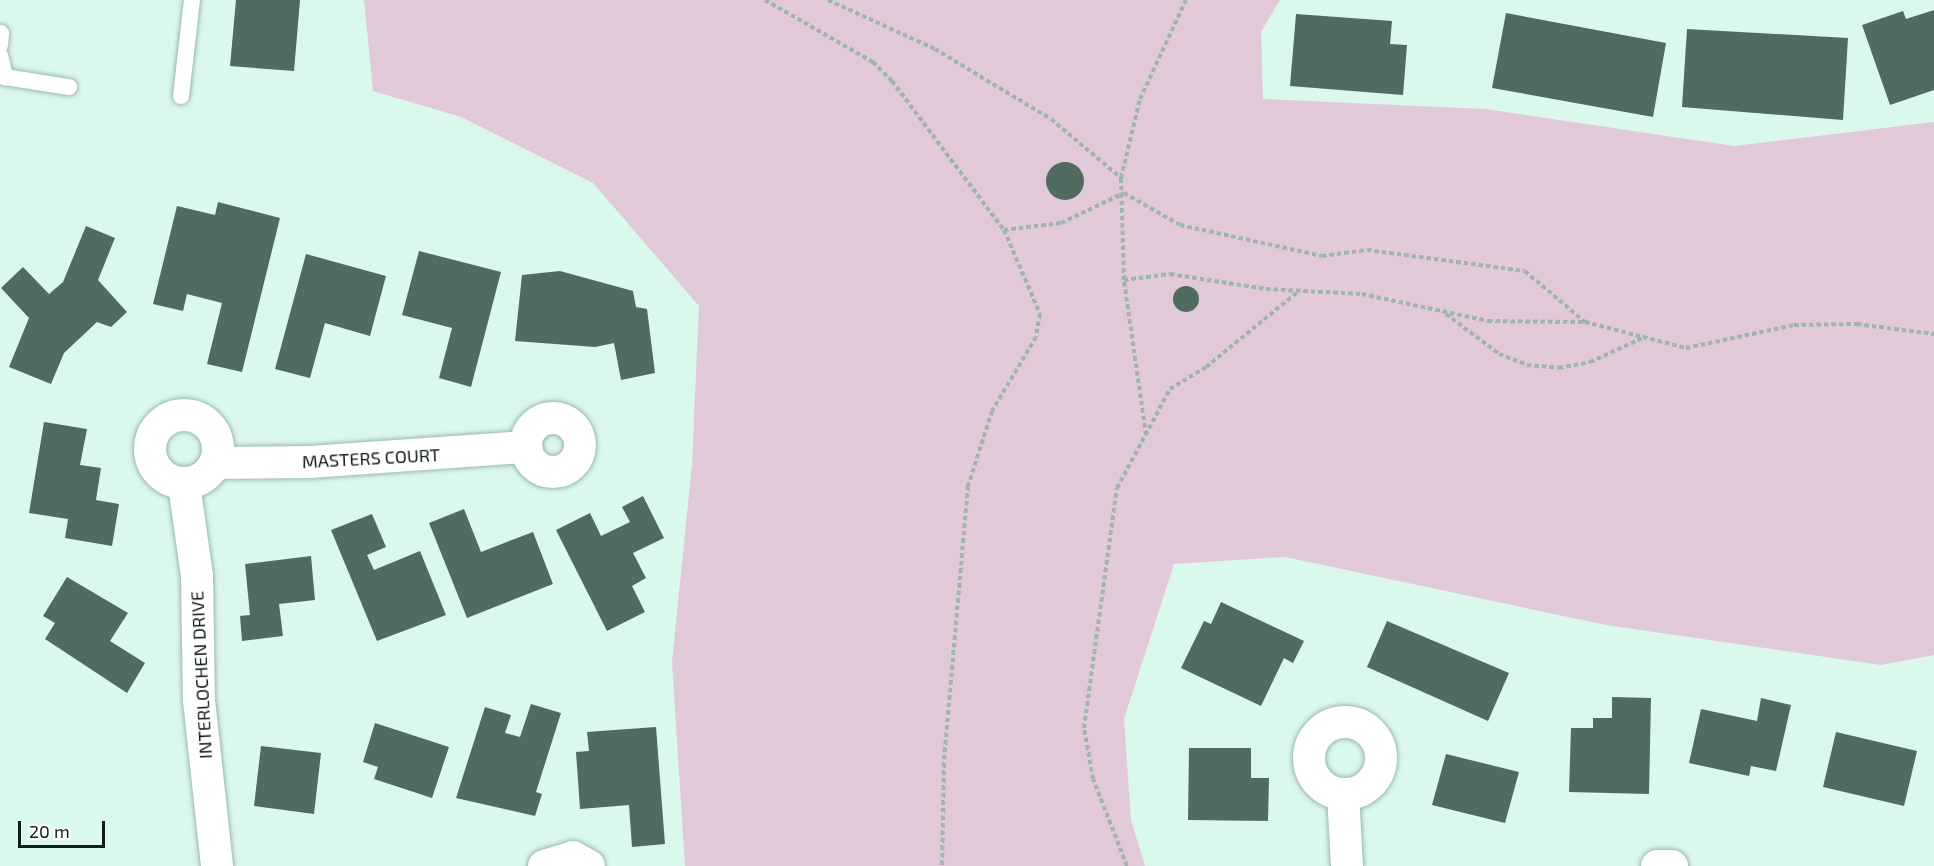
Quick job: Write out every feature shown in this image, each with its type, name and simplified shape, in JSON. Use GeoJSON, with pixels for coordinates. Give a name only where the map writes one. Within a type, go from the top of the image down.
{"type":"FeatureCollection","features":[{"type":"Feature","properties":{"kind":"street"},"geometry":{"type":"LineString","coordinates":[[184,415],[203,422],[215,437],[215,462],[208,474],[183,484],[170,481],[152,462],[150,449],[160,425],[184,415]]}},
{"type":"Feature","properties":{"kind":"street","name":"MASTERS COURT"},"geometry":{"type":"LineString","coordinates":[[215,462],[310,462],[526,447]]}},
{"type":"Feature","properties":{"kind":"street","name":"INTERLOCHEN DRIVE"},"geometry":{"type":"LineString","coordinates":[[183,484],[197,576],[199,700],[217,866]]}},
{"type":"Feature","properties":{"kind":"street"},"geometry":{"type":"LineString","coordinates":[[1343,794],[1347,866]]}},
{"type":"Feature","properties":{"kind":"street"},"geometry":{"type":"LineString","coordinates":[[544,866],[573,857],[589,866]]}},
{"type":"Feature","properties":{"kind":"street"},"geometry":{"type":"LineString","coordinates":[[1657,866],[1672,866]]}},
{"type":"Feature","properties":{"kind":"lane"},"geometry":{"type":"LineString","coordinates":[[181,96],[192,0]]}},
{"type":"Feature","properties":{"kind":"lane"},"geometry":{"type":"LineString","coordinates":[[0,35],[0,45]]}},
{"type":"Feature","properties":{"kind":"lane"},"geometry":{"type":"LineString","coordinates":[[0,55],[5,77],[69,87]]}},
{"type":"Feature","properties":{"kind":"path"},"geometry":{"type":"LineString","coordinates":[[765,0],[873,62],[1004,230],[1041,325],[992,411],[968,486],[944,763],[942,866]]}},
{"type":"Feature","properties":{"kind":"path"},"geometry":{"type":"LineString","coordinates":[[828,0],[935,48],[1051,119],[1121,178]]}},
{"type":"Feature","properties":{"kind":"path"},"geometry":{"type":"LineString","coordinates":[[1146,437],[1124,280],[1124,193],[1121,178],[1140,99],[1186,0]]}},
{"type":"Feature","properties":{"kind":"path"},"geometry":{"type":"LineString","coordinates":[[1004,230],[1061,223],[1124,193]]}},
{"type":"Feature","properties":{"kind":"path"},"geometry":{"type":"LineString","coordinates":[[1124,193],[1180,225],[1322,256],[1367,249],[1525,271],[1585,322]]}},
{"type":"Feature","properties":{"kind":"path"},"geometry":{"type":"LineString","coordinates":[[1124,280],[1170,274],[1299,291],[1362,294],[1488,321],[1585,322],[1686,348],[1794,325],[1847,324],[1934,334]]}},
{"type":"Feature","properties":{"kind":"path"},"geometry":{"type":"LineString","coordinates":[[1127,866],[1093,779],[1084,728],[1101,630],[1110,520],[1117,488],[1170,389],[1206,367],[1299,291]]}},
{"type":"Feature","properties":{"kind":"path"},"geometry":{"type":"LineString","coordinates":[[1445,313],[1498,354],[1527,365],[1559,368],[1590,362],[1643,338]]}},
{"type":"Feature","properties":{"kind":"shaded area"},"geometry":{"type":"Polygon","coordinates":[[[364,0],[1280,0],[1261,32],[1263,99],[1485,109],[1734,146],[1934,122],[1934,655],[1881,665],[1606,625],[1285,557],[1174,564],[1124,719],[1131,820],[1145,866],[685,866],[672,662],[692,464],[699,306],[593,183],[461,117],[373,91],[364,0]]]}},
{"type":"Feature","properties":{"kind":"building"},"geometry":{"type":"Polygon","coordinates":[[[236,0],[300,0],[294,71],[230,66],[236,0]]]}},
{"type":"Feature","properties":{"kind":"building"},"geometry":{"type":"Polygon","coordinates":[[[1934,10],[1934,90],[1890,105],[1862,25],[1903,11],[1906,19],[1934,10]]]}},
{"type":"Feature","properties":{"kind":"building"},"geometry":{"type":"Polygon","coordinates":[[[1506,13],[1666,43],[1653,117],[1492,88],[1506,13]]]}},
{"type":"Feature","properties":{"kind":"building"},"geometry":{"type":"Polygon","coordinates":[[[1296,14],[1392,21],[1390,44],[1407,45],[1403,95],[1290,86],[1296,14]]]}},
{"type":"Feature","properties":{"kind":"building"},"geometry":{"type":"Polygon","coordinates":[[[1687,29],[1848,38],[1843,120],[1682,107],[1687,29]]]}},
{"type":"Feature","properties":{"kind":"building"},"geometry":{"type":"Polygon","coordinates":[[[1065,162],[1072,163],[1078,168],[1083,174],[1083,188],[1078,194],[1072,199],[1065,200],[1058,199],[1052,194],[1047,188],[1046,181],[1047,174],[1052,168],[1058,163],[1065,162]]]}},
{"type":"Feature","properties":{"kind":"building"},"geometry":{"type":"Polygon","coordinates":[[[218,202],[280,218],[242,372],[207,364],[222,303],[187,294],[183,311],[153,304],[177,206],[215,215],[218,202]]]}},
{"type":"Feature","properties":{"kind":"building"},"geometry":{"type":"Polygon","coordinates":[[[86,226],[115,238],[98,280],[127,312],[111,327],[97,322],[64,353],[51,384],[9,367],[29,318],[1,288],[23,267],[49,294],[63,282],[86,226]]]}},
{"type":"Feature","properties":{"kind":"building"},"geometry":{"type":"Polygon","coordinates":[[[419,251],[501,272],[471,387],[439,378],[452,328],[402,315],[419,251]]]}},
{"type":"Feature","properties":{"kind":"building"},"geometry":{"type":"Polygon","coordinates":[[[306,254],[386,276],[370,336],[325,323],[310,378],[275,369],[306,254]]]}},
{"type":"Feature","properties":{"kind":"building"},"geometry":{"type":"Polygon","coordinates":[[[560,271],[633,291],[636,307],[647,309],[655,373],[621,380],[614,343],[595,347],[515,341],[522,275],[560,271]]]}},
{"type":"Feature","properties":{"kind":"building"},"geometry":{"type":"Polygon","coordinates":[[[1186,286],[1195,290],[1199,299],[1195,308],[1186,312],[1177,308],[1173,299],[1177,290],[1186,286]]]}},
{"type":"Feature","properties":{"kind":"building"},"geometry":{"type":"Polygon","coordinates":[[[44,422],[87,429],[80,465],[101,468],[96,500],[119,504],[112,546],[65,538],[68,519],[29,513],[44,422]]]}},
{"type":"Feature","properties":{"kind":"building"},"geometry":{"type":"Polygon","coordinates":[[[643,496],[664,538],[633,553],[646,578],[632,586],[645,612],[607,631],[556,530],[590,513],[601,536],[630,522],[622,507],[643,496]]]}},
{"type":"Feature","properties":{"kind":"building"},"geometry":{"type":"Polygon","coordinates":[[[464,509],[481,552],[533,532],[553,584],[467,618],[429,523],[464,509]]]}},
{"type":"Feature","properties":{"kind":"building"},"geometry":{"type":"Polygon","coordinates":[[[372,514],[386,547],[367,555],[374,570],[420,551],[446,615],[377,641],[331,530],[372,514]]]}},
{"type":"Feature","properties":{"kind":"building"},"geometry":{"type":"Polygon","coordinates":[[[311,556],[315,600],[279,604],[283,636],[242,641],[240,616],[250,615],[245,564],[311,556]]]}},
{"type":"Feature","properties":{"kind":"building"},"geometry":{"type":"Polygon","coordinates":[[[67,577],[128,613],[110,641],[145,663],[127,693],[45,639],[55,623],[43,616],[67,577]]]}},
{"type":"Feature","properties":{"kind":"building"},"geometry":{"type":"Polygon","coordinates":[[[1221,602],[1304,641],[1293,663],[1284,658],[1261,706],[1181,668],[1204,621],[1211,624],[1221,602]]]}},
{"type":"Feature","properties":{"kind":"building"},"geometry":{"type":"Polygon","coordinates":[[[1387,621],[1509,673],[1488,721],[1367,667],[1387,621]]]}},
{"type":"Feature","properties":{"kind":"building"},"geometry":{"type":"Polygon","coordinates":[[[1612,697],[1651,698],[1649,794],[1569,792],[1571,728],[1593,728],[1593,718],[1612,718],[1612,697]]]}},
{"type":"Feature","properties":{"kind":"building"},"geometry":{"type":"Polygon","coordinates":[[[1761,698],[1791,705],[1776,771],[1751,766],[1749,776],[1689,763],[1701,709],[1757,721],[1761,698]]]}},
{"type":"Feature","properties":{"kind":"building"},"geometry":{"type":"Polygon","coordinates":[[[531,704],[561,713],[536,792],[542,794],[535,816],[456,798],[485,707],[511,715],[505,733],[520,737],[531,704]]]}},
{"type":"Feature","properties":{"kind":"building"},"geometry":{"type":"Polygon","coordinates":[[[375,723],[449,747],[432,798],[374,779],[378,767],[363,762],[375,723]]]}},
{"type":"Feature","properties":{"kind":"building"},"geometry":{"type":"Polygon","coordinates":[[[656,727],[665,844],[632,847],[629,805],[580,809],[576,752],[589,751],[587,732],[656,727]]]}},
{"type":"Feature","properties":{"kind":"building"},"geometry":{"type":"Polygon","coordinates":[[[1836,732],[1917,751],[1904,806],[1823,787],[1836,732]]]}},
{"type":"Feature","properties":{"kind":"building"},"geometry":{"type":"Polygon","coordinates":[[[261,746],[321,753],[314,814],[254,806],[261,746]]]}},
{"type":"Feature","properties":{"kind":"building"},"geometry":{"type":"Polygon","coordinates":[[[1189,748],[1251,748],[1251,778],[1269,778],[1268,821],[1188,820],[1189,748]]]}},
{"type":"Feature","properties":{"kind":"building"},"geometry":{"type":"Polygon","coordinates":[[[1446,754],[1519,772],[1505,823],[1432,805],[1446,754]]]}}]}
